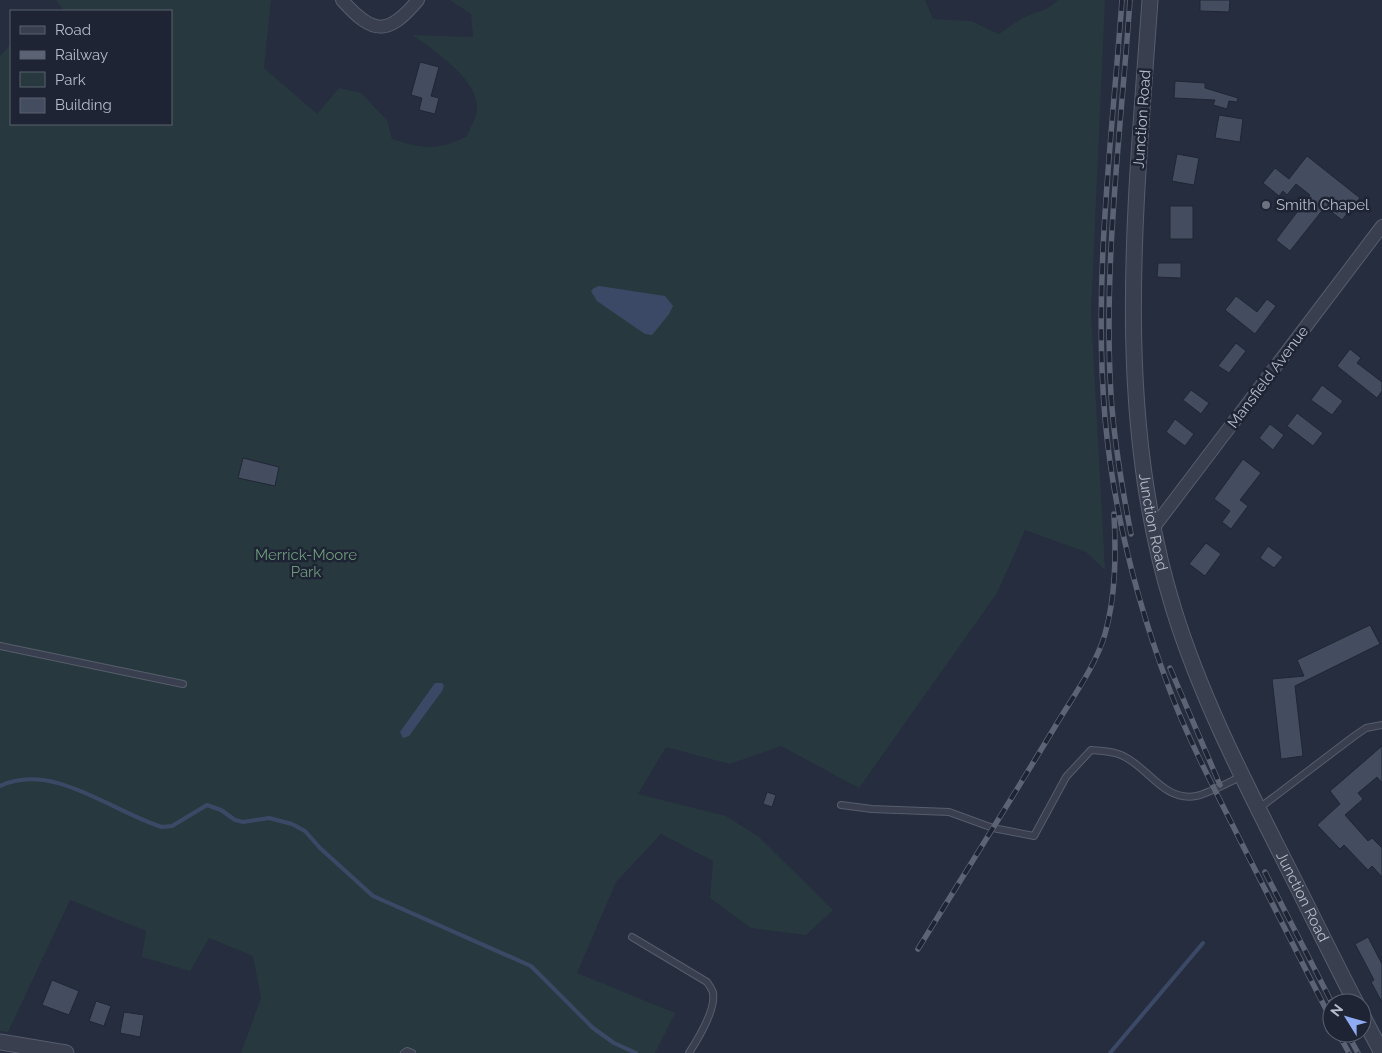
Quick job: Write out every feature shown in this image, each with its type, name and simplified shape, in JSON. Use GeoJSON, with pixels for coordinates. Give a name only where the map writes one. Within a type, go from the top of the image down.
{"type":"FeatureCollection","features":[{"type":"Feature","properties":{"kind":"street"},"geometry":{"type":"LineString","coordinates":[[342,0],[363,21],[372,26],[384,28],[393,24],[418,0]]}},
{"type":"Feature","properties":{"kind":"street","name":"Junction Road"},"geometry":{"type":"LineString","coordinates":[[1150,0],[1138,179],[1132,315],[1135,411],[1154,527],[1172,606],[1206,700],[1258,809],[1351,993]]}},
{"type":"Feature","properties":{"kind":"street","name":"Mansfield Avenue"},"geometry":{"type":"LineString","coordinates":[[1154,527],[1382,226]]}},
{"type":"Feature","properties":{"kind":"street"},"geometry":{"type":"LineString","coordinates":[[1372,1034],[1382,1053]]}},
{"type":"Feature","properties":{"kind":"street"},"geometry":{"type":"LineString","coordinates":[[0,1042],[66,1053]]}},
{"type":"Feature","properties":{"kind":"lane"},"geometry":{"type":"LineString","coordinates":[[0,646],[183,684]]}},
{"type":"Feature","properties":{"kind":"lane"},"geometry":{"type":"LineString","coordinates":[[1258,809],[1366,728],[1382,724]]}},
{"type":"Feature","properties":{"kind":"lane"},"geometry":{"type":"LineString","coordinates":[[841,805],[872,809],[949,812],[993,828],[1034,836],[1066,777],[1091,750],[1121,755],[1172,794],[1184,796],[1204,794],[1242,776]]}},
{"type":"Feature","properties":{"kind":"lane"},"geometry":{"type":"LineString","coordinates":[[632,937],[707,982],[713,992],[712,1006],[701,1033],[689,1053]]}},
{"type":"Feature","properties":{"kind":"lane"},"geometry":{"type":"LineString","coordinates":[[404,1053],[407,1051],[412,1053]]}},
{"type":"Feature","properties":{"kind":"green space","name":"Merrick-Moore Park"},"geometry":{"type":"Polygon","coordinates":[[[56,0],[271,0],[264,68],[317,114],[339,88],[361,93],[387,120],[392,139],[412,145],[430,147],[448,144],[467,136],[477,110],[476,99],[463,77],[443,57],[412,35],[473,37],[471,14],[450,0],[925,0],[933,19],[971,21],[999,34],[1022,18],[1048,8],[1058,0],[1105,0],[1091,312],[1105,570],[1086,552],[1025,530],[997,593],[859,788],[781,746],[730,764],[666,747],[638,794],[726,816],[759,837],[833,910],[806,935],[751,928],[710,898],[713,861],[661,834],[616,882],[577,973],[675,1013],[655,1053],[241,1053],[261,998],[253,956],[209,938],[190,971],[142,957],[146,931],[70,900],[8,1032],[0,1031],[0,56],[10,45],[10,125],[172,125],[172,10],[63,10],[56,0]]]}},
{"type":"Feature","properties":{"kind":"water"},"geometry":{"type":"Polygon","coordinates":[[[599,286],[665,296],[673,306],[652,335],[645,334],[597,301],[591,291],[599,286]]]}},
{"type":"Feature","properties":{"kind":"water"},"geometry":{"type":"Polygon","coordinates":[[[435,683],[442,683],[444,686],[442,691],[409,736],[403,738],[400,732],[435,683]]]}},
{"type":"Feature","properties":{"kind":"building"},"geometry":{"type":"Polygon","coordinates":[[[1200,0],[1230,0],[1229,12],[1200,11],[1200,0]]]}},
{"type":"Feature","properties":{"kind":"building"},"geometry":{"type":"Polygon","coordinates":[[[420,62],[439,67],[431,96],[439,98],[435,114],[419,110],[422,98],[411,95],[420,62]]]}},
{"type":"Feature","properties":{"kind":"building"},"geometry":{"type":"Polygon","coordinates":[[[1175,81],[1205,83],[1205,88],[1238,98],[1237,102],[1229,101],[1227,109],[1213,105],[1215,100],[1174,98],[1175,81]]]}},
{"type":"Feature","properties":{"kind":"building"},"geometry":{"type":"Polygon","coordinates":[[[1219,115],[1243,119],[1240,142],[1215,138],[1219,115]]]}},
{"type":"Feature","properties":{"kind":"building"},"geometry":{"type":"Polygon","coordinates":[[[1177,154],[1199,158],[1194,185],[1172,181],[1177,154]]]}},
{"type":"Feature","properties":{"kind":"building"},"geometry":{"type":"Polygon","coordinates":[[[1307,156],[1360,198],[1342,220],[1325,207],[1290,251],[1276,240],[1310,195],[1296,184],[1287,195],[1283,191],[1279,196],[1263,183],[1275,168],[1289,179],[1307,156]]]}},
{"type":"Feature","properties":{"kind":"building"},"geometry":{"type":"Polygon","coordinates":[[[1170,206],[1193,206],[1193,239],[1170,239],[1170,206]]]}},
{"type":"Feature","properties":{"kind":"building"},"geometry":{"type":"Polygon","coordinates":[[[1158,263],[1181,263],[1181,278],[1157,277],[1158,263]]]}},
{"type":"Feature","properties":{"kind":"building"},"geometry":{"type":"Polygon","coordinates":[[[1236,296],[1257,312],[1267,299],[1276,306],[1255,334],[1225,310],[1236,296]]]}},
{"type":"Feature","properties":{"kind":"building"},"geometry":{"type":"Polygon","coordinates":[[[1236,343],[1246,351],[1229,373],[1218,366],[1236,343]]]}},
{"type":"Feature","properties":{"kind":"building"},"geometry":{"type":"Polygon","coordinates":[[[1350,349],[1361,358],[1357,363],[1382,382],[1382,391],[1377,398],[1337,366],[1350,349]]]}},
{"type":"Feature","properties":{"kind":"building"},"geometry":{"type":"Polygon","coordinates":[[[1322,385],[1343,401],[1332,415],[1311,400],[1322,385]]]}},
{"type":"Feature","properties":{"kind":"building"},"geometry":{"type":"Polygon","coordinates":[[[1191,390],[1209,403],[1201,414],[1183,400],[1191,390]]]}},
{"type":"Feature","properties":{"kind":"building"},"geometry":{"type":"Polygon","coordinates":[[[1297,413],[1323,433],[1313,446],[1287,426],[1297,413]]]}},
{"type":"Feature","properties":{"kind":"building"},"geometry":{"type":"Polygon","coordinates":[[[1175,419],[1194,434],[1185,446],[1166,432],[1175,419]]]}},
{"type":"Feature","properties":{"kind":"building"},"geometry":{"type":"Polygon","coordinates":[[[1270,424],[1284,435],[1273,450],[1259,438],[1270,424]]]}},
{"type":"Feature","properties":{"kind":"building"},"geometry":{"type":"Polygon","coordinates":[[[243,458],[279,467],[275,486],[238,478],[243,458]]]}},
{"type":"Feature","properties":{"kind":"building"},"geometry":{"type":"Polygon","coordinates":[[[1243,459],[1261,473],[1240,500],[1248,506],[1231,529],[1222,522],[1230,511],[1214,499],[1243,459]]]}},
{"type":"Feature","properties":{"kind":"building"},"geometry":{"type":"Polygon","coordinates":[[[1206,543],[1221,554],[1205,576],[1189,564],[1206,543]]]}},
{"type":"Feature","properties":{"kind":"building"},"geometry":{"type":"Polygon","coordinates":[[[1268,546],[1283,557],[1274,568],[1260,558],[1268,546]]]}},
{"type":"Feature","properties":{"kind":"building"},"geometry":{"type":"Polygon","coordinates":[[[1370,625],[1380,644],[1295,686],[1303,756],[1281,759],[1272,679],[1304,676],[1297,660],[1370,625]]]}},
{"type":"Feature","properties":{"kind":"building"},"geometry":{"type":"Polygon","coordinates":[[[1382,746],[1382,783],[1377,777],[1358,793],[1363,799],[1345,815],[1368,841],[1372,838],[1382,848],[1382,877],[1372,866],[1368,870],[1344,845],[1340,849],[1317,825],[1340,804],[1330,791],[1382,746]]]}},
{"type":"Feature","properties":{"kind":"building"},"geometry":{"type":"Polygon","coordinates":[[[767,792],[776,795],[772,807],[763,804],[767,792]]]}},
{"type":"Feature","properties":{"kind":"building"},"geometry":{"type":"Polygon","coordinates":[[[1368,937],[1382,964],[1382,1002],[1371,982],[1374,980],[1355,944],[1368,937]]]}},
{"type":"Feature","properties":{"kind":"building"},"geometry":{"type":"Polygon","coordinates":[[[52,980],[79,991],[69,1015],[42,1005],[52,980]]]}},
{"type":"Feature","properties":{"kind":"building"},"geometry":{"type":"Polygon","coordinates":[[[96,1001],[111,1006],[104,1026],[89,1021],[96,1001]]]}},
{"type":"Feature","properties":{"kind":"building"},"geometry":{"type":"Polygon","coordinates":[[[124,1012],[144,1015],[140,1037],[120,1033],[124,1012]]]}},
{"type":"Feature","properties":{"kind":"waterway"},"geometry":{"type":"LineString","coordinates":[[0,786],[20,780],[41,780],[61,784],[162,827],[172,826],[207,805],[221,810],[235,820],[243,822],[269,818],[292,824],[305,831],[320,848],[373,896],[531,966],[593,1028],[614,1043],[636,1053]]}},
{"type":"Feature","properties":{"kind":"waterway"},"geometry":{"type":"LineString","coordinates":[[1110,1053],[1203,943]]}},
{"type":"Feature","properties":{"kind":"railway"},"geometry":{"type":"LineString","coordinates":[[1122,0],[1105,209],[1101,314],[1105,418],[1120,521],[1137,589],[1157,655],[1184,726],[1322,1001]]}},
{"type":"Feature","properties":{"kind":"railway"},"geometry":{"type":"LineString","coordinates":[[1130,0],[1114,197],[1109,296],[1109,346],[1114,430],[1131,534]]}},
{"type":"Feature","properties":{"kind":"railway"},"geometry":{"type":"LineString","coordinates":[[918,949],[1082,683],[1101,647],[1109,619],[1113,589],[1115,559],[1114,514]]}},
{"type":"Feature","properties":{"kind":"railway"},"geometry":{"type":"LineString","coordinates":[[1170,668],[1220,785]]}},
{"type":"Feature","properties":{"kind":"railway"},"geometry":{"type":"LineString","coordinates":[[1265,872],[1327,993]]}},
{"type":"Feature","properties":{"kind":"railway"},"geometry":{"type":"LineString","coordinates":[[1344,1043],[1349,1053]]}},
{"type":"Feature","properties":{"kind":"railway"},"geometry":{"type":"LineString","coordinates":[[1352,1043],[1358,1053]]}},
{"type":"Feature","properties":{"kind":"place","name":"Smith Chapel"},"geometry":{"type":"Point","coordinates":[1266,205]}}]}
